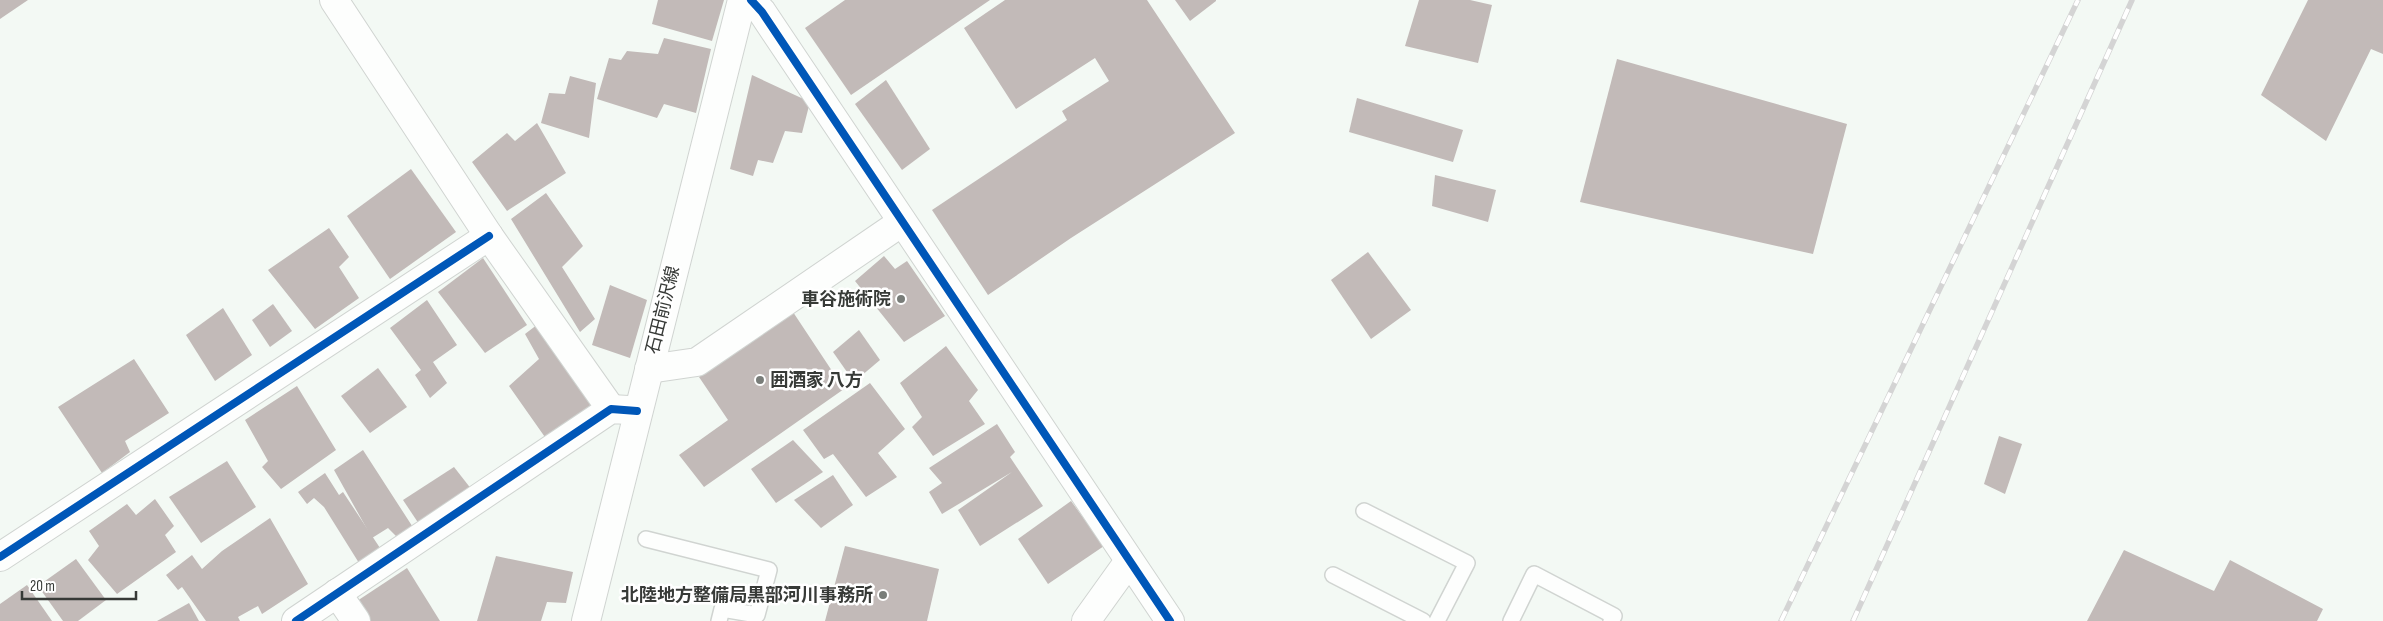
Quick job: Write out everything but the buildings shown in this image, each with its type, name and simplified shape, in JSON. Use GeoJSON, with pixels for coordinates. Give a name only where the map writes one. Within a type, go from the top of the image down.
{"type":"FeatureCollection","features":[{"type":"Feature","properties":{"kind":"street"},"geometry":{"type":"LineString","coordinates":[[334,0],[489,236],[610,409]]}},
{"type":"Feature","properties":{"kind":"street","name":"石田前沢線"},"geometry":{"type":"LineString","coordinates":[[586,621],[637,411],[742,0]]}},
{"type":"Feature","properties":{"kind":"street"},"geometry":{"type":"LineString","coordinates":[[751,0],[762,12],[1170,621]]}},
{"type":"Feature","properties":{"kind":"street"},"geometry":{"type":"LineString","coordinates":[[649,369],[697,362],[902,222]]}},
{"type":"Feature","properties":{"kind":"street"},"geometry":{"type":"LineString","coordinates":[[0,556],[489,236]]}},
{"type":"Feature","properties":{"kind":"street"},"geometry":{"type":"LineString","coordinates":[[296,621],[610,409],[637,411]]}},
{"type":"Feature","properties":{"kind":"street"},"geometry":{"type":"LineString","coordinates":[[1086,621],[1129,560]]}},
{"type":"Feature","properties":{"kind":"street"},"geometry":{"type":"LineString","coordinates":[[337,593],[356,621]]}},
{"type":"Feature","properties":{"kind":"lane"},"geometry":{"type":"LineString","coordinates":[[1364,510],[1467,563],[1437,621]]}},
{"type":"Feature","properties":{"kind":"lane"},"geometry":{"type":"LineString","coordinates":[[646,539],[769,570],[757,615],[722,609],[719,621]]}},
{"type":"Feature","properties":{"kind":"lane"},"geometry":{"type":"LineString","coordinates":[[1333,574],[1423,621]]}},
{"type":"Feature","properties":{"kind":"lane"},"geometry":{"type":"LineString","coordinates":[[1511,621],[1534,574],[1614,616],[1611,621]]}},
{"type":"Feature","properties":{"kind":"railway"},"geometry":{"type":"LineString","coordinates":[[1781,621],[2078,0]]}},
{"type":"Feature","properties":{"kind":"railway"},"geometry":{"type":"LineString","coordinates":[[1853,621],[2132,0]]}},
{"type":"Feature","properties":{"kind":"cycle path"},"geometry":{"type":"LineString","coordinates":[[751,0],[762,12],[1170,621]]}},
{"type":"Feature","properties":{"kind":"cycle path"},"geometry":{"type":"LineString","coordinates":[[0,557],[489,236]]}},
{"type":"Feature","properties":{"kind":"cycle path"},"geometry":{"type":"LineString","coordinates":[[296,621],[611,409],[637,411]]}},
{"type":"Feature","properties":{"kind":"place","name":"車谷施術院"},"geometry":{"type":"Point","coordinates":[901,299]}},
{"type":"Feature","properties":{"kind":"place","name":"囲酒家 八方"},"geometry":{"type":"Point","coordinates":[760,380]}},
{"type":"Feature","properties":{"kind":"place","name":"北陸地方整備局黒部河川事務所"},"geometry":{"type":"Point","coordinates":[883,595]}}]}
